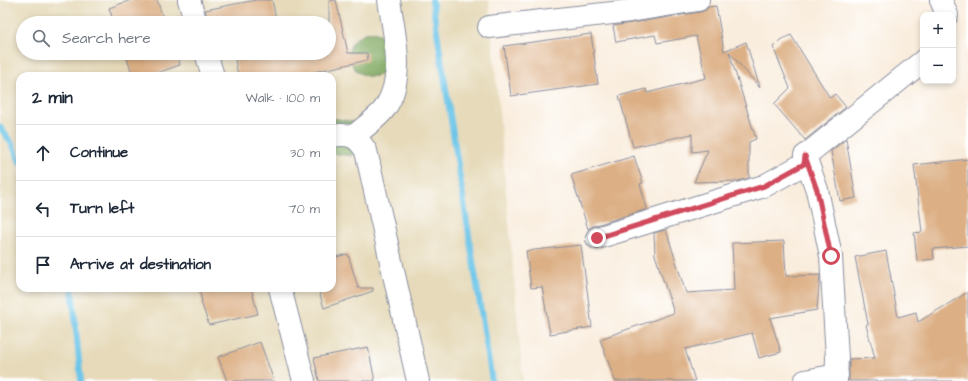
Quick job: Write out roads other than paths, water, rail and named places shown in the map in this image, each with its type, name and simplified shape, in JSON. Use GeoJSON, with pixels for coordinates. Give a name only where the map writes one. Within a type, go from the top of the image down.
{"type":"FeatureCollection","features":[{"type":"Feature","properties":{"kind":"street"},"geometry":{"type":"LineString","coordinates":[[189,0],[194,16]]}},
{"type":"Feature","properties":{"kind":"street"},"geometry":{"type":"LineString","coordinates":[[354,136],[385,108],[394,90],[397,70],[397,52],[390,0]]}},
{"type":"Feature","properties":{"kind":"street"},"geometry":{"type":"LineString","coordinates":[[489,27],[630,11],[698,0]]}},
{"type":"Feature","properties":{"kind":"street"},"geometry":{"type":"LineString","coordinates":[[940,0],[945,12]]}},
{"type":"Feature","properties":{"kind":"street"},"geometry":{"type":"LineString","coordinates":[[208,60],[212,72]]}},
{"type":"Feature","properties":{"kind":"street"},"geometry":{"type":"LineString","coordinates":[[597,238],[764,186],[804,164],[805,156],[920,63]]}},
{"type":"Feature","properties":{"kind":"street"},"geometry":{"type":"LineString","coordinates":[[336,136],[354,136],[366,151],[418,381]]}},
{"type":"Feature","properties":{"kind":"street"},"geometry":{"type":"LineString","coordinates":[[805,156],[817,190],[831,256],[837,378],[805,381]]}},
{"type":"Feature","properties":{"kind":"street"},"geometry":{"type":"LineString","coordinates":[[281,292],[304,381]]}},
{"type":"Feature","properties":{"kind":"waterway"},"geometry":{"type":"LineString","coordinates":[[432,0],[492,381]]}},
{"type":"Feature","properties":{"kind":"waterway"},"geometry":{"type":"LineString","coordinates":[[0,127],[12,144],[16,153]]}},
{"type":"Feature","properties":{"kind":"waterway"},"geometry":{"type":"LineString","coordinates":[[72,292],[81,381]]}}]}
